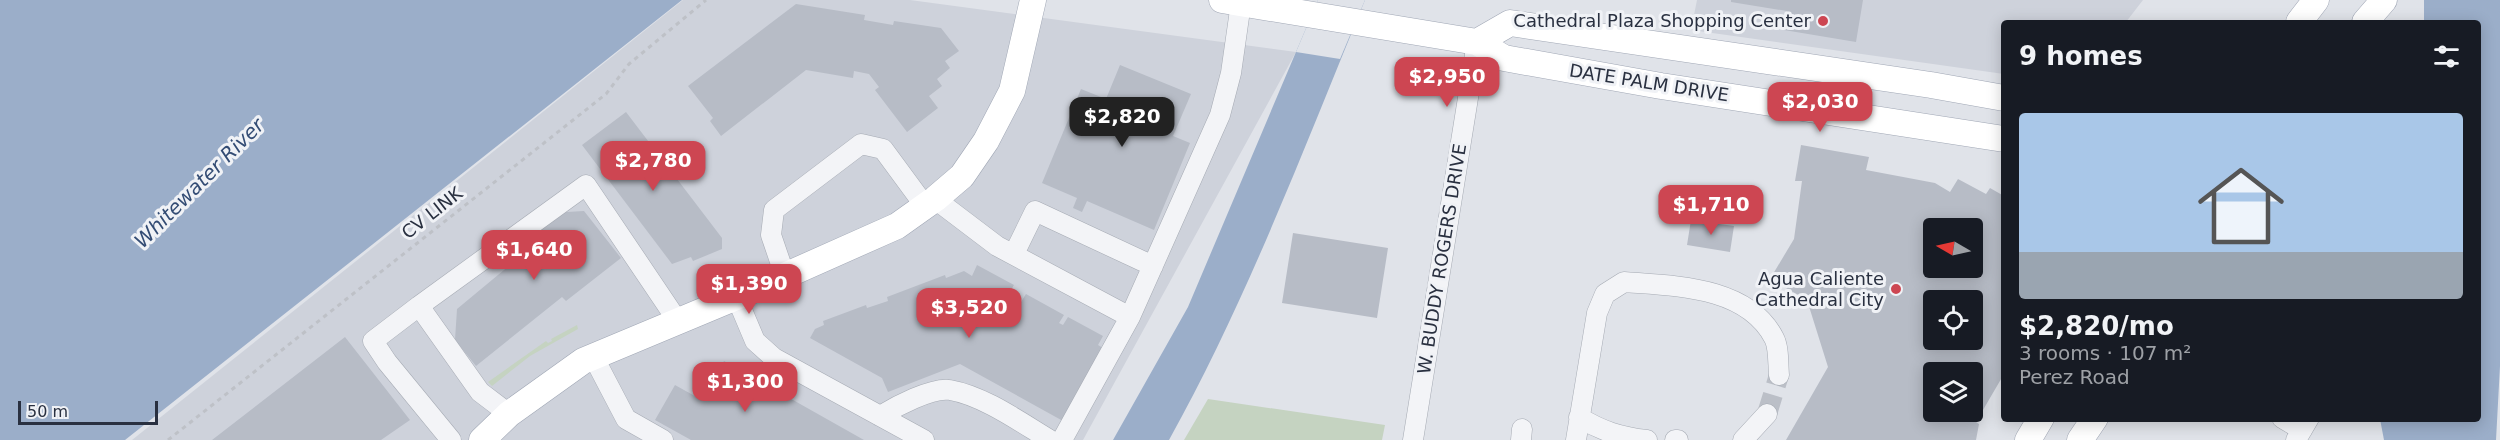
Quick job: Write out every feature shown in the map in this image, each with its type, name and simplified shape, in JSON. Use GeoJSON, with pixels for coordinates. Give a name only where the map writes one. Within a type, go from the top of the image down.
{"type":"FeatureCollection","features":[{"type":"Feature","properties":{"kind":"main road"},"geometry":{"type":"LineString","coordinates":[[482,440],[509,414],[592,356],[785,276],[897,226],[930,202],[962,176],[987,141],[1012,91],[1034,0]]}},
{"type":"Feature","properties":{"kind":"main road"},"geometry":{"type":"LineString","coordinates":[[2301,20],[2316,0]]}},
{"type":"Feature","properties":{"kind":"main road"},"geometry":{"type":"LineString","coordinates":[[2367,20],[2384,0]]}},
{"type":"Feature","properties":{"kind":"main road","name":"DATE PALM DRIVE"},"geometry":{"type":"LineString","coordinates":[[1231,1],[1477,42],[1504,58],[1661,86],[2001,139]]}},
{"type":"Feature","properties":{"kind":"main road"},"geometry":{"type":"LineString","coordinates":[[1477,42],[1510,23],[1931,85],[2001,97]]}},
{"type":"Feature","properties":{"kind":"main road"},"geometry":{"type":"LineString","coordinates":[[2080,440],[2092,422]]}},
{"type":"Feature","properties":{"kind":"street"},"geometry":{"type":"LineString","coordinates":[[1062,440],[1130,317],[1220,115],[1231,73],[1231,1]]}},
{"type":"Feature","properties":{"kind":"street","name":"W. BUDDY ROGERS DRIVE"},"geometry":{"type":"LineString","coordinates":[[1413,440],[1477,42]]}},
{"type":"Feature","properties":{"kind":"street"},"geometry":{"type":"LineString","coordinates":[[785,276],[771,235],[774,210],[861,144],[883,149],[930,202],[998,246],[1130,317]]}},
{"type":"Feature","properties":{"kind":"street"},"geometry":{"type":"LineString","coordinates":[[451,440],[387,362],[373,341],[586,185],[677,320]]}},
{"type":"Feature","properties":{"kind":"street"},"geometry":{"type":"LineString","coordinates":[[1014,255],[1035,211],[1153,266]]}},
{"type":"Feature","properties":{"kind":"street"},"geometry":{"type":"LineString","coordinates":[[1576,440],[1597,313],[1605,294],[1624,282],[1688,288],[1720,296],[1750,308],[1775,339],[1779,375]]}},
{"type":"Feature","properties":{"kind":"street"},"geometry":{"type":"LineString","coordinates":[[736,296],[754,342],[774,358],[924,440]]}},
{"type":"Feature","properties":{"kind":"street"},"geometry":{"type":"LineString","coordinates":[[418,306],[480,392],[509,414]]}},
{"type":"Feature","properties":{"kind":"street"},"geometry":{"type":"LineString","coordinates":[[592,356],[626,419],[663,440]]}},
{"type":"Feature","properties":{"kind":"street"},"geometry":{"type":"LineString","coordinates":[[880,416],[906,400],[948,389],[992,405],[1050,440]]}},
{"type":"Feature","properties":{"kind":"street"},"geometry":{"type":"LineString","coordinates":[[1743,440],[1767,414]]}},
{"type":"Feature","properties":{"kind":"street"},"geometry":{"type":"LineString","coordinates":[[1579,417],[1597,428],[1622,437],[1647,440]]}},
{"type":"Feature","properties":{"kind":"street"},"geometry":{"type":"LineString","coordinates":[[2289,422],[2302,430]]}},
{"type":"Feature","properties":{"kind":"path","name":"CV LINK"},"geometry":{"type":"LineString","coordinates":[[168,440],[606,94],[629,64],[706,0]]}},
{"type":"Feature","properties":{"kind":"shaded area"},"geometry":{"type":"Polygon","coordinates":[[[683,0],[910,0],[1296,52],[1083,440],[132,440],[683,0]]]}},
{"type":"Feature","properties":{"kind":"shaded area"},"geometry":{"type":"Polygon","coordinates":[[[1697,0],[2143,0],[2128,20],[2001,20],[2001,74],[1691,30],[1697,0]]]}},
{"type":"Feature","properties":{"kind":"green space"},"geometry":{"type":"Polygon","coordinates":[[[577,325],[578,329],[530,356],[492,386],[488,382],[546,341],[548,343],[552,341],[551,339],[577,325]]]}},
{"type":"Feature","properties":{"kind":"green space"},"geometry":{"type":"Polygon","coordinates":[[[1208,399],[1385,425],[1382,440],[1184,440],[1208,399]]]}},
{"type":"Feature","properties":{"kind":"water","name":"Whitewater River"},"geometry":{"type":"Polygon","coordinates":[[[0,0],[682,0],[125,440],[0,440],[0,0]]]}},
{"type":"Feature","properties":{"kind":"water"},"geometry":{"type":"Polygon","coordinates":[[[1318,0],[1365,0],[1297,167],[1224,333],[1169,440],[1113,440],[1188,307],[1318,0]]]}},
{"type":"Feature","properties":{"kind":"water"},"geometry":{"type":"Polygon","coordinates":[[[2424,0],[2500,0],[2500,366],[2496,440],[2384,440],[2381,422],[2481,422],[2481,20],[2424,20],[2424,0]]]}},
{"type":"Feature","properties":{"kind":"pier"},"geometry":{"type":"Polygon","coordinates":[[[1318,0],[1365,0],[1340,59],[1296,52],[1318,0]]]}},
{"type":"Feature","properties":{"kind":"building","name":"Cathedral Plaza Shopping Center"},"geometry":{"type":"Polygon","coordinates":[[[1731,0],[1863,0],[1856,42],[1784,30],[1787,11],[1731,2],[1731,0]]]}},
{"type":"Feature","properties":{"kind":"building"},"geometry":{"type":"Polygon","coordinates":[[[796,4],[865,15],[864,20],[893,25],[894,21],[941,28],[959,51],[945,61],[950,68],[937,79],[942,86],[929,96],[938,108],[907,132],[875,90],[879,87],[869,74],[854,71],[853,78],[806,70],[721,136],[710,121],[713,118],[688,86],[796,4]]]}},
{"type":"Feature","properties":{"kind":"building"},"geometry":{"type":"Polygon","coordinates":[[[1120,65],[1191,94],[1173,136],[1190,143],[1154,230],[1087,201],[1082,212],[1073,208],[1077,198],[1042,183],[1081,89],[1106,99],[1120,65]]]}},
{"type":"Feature","properties":{"kind":"building"},"geometry":{"type":"Polygon","coordinates":[[[626,112],[722,238],[722,249],[693,261],[691,257],[672,264],[582,145],[626,112]]]}},
{"type":"Feature","properties":{"kind":"building","name":"Agua Caliente Cathedral City"},"geometry":{"type":"Polygon","coordinates":[[[1801,145],[1869,157],[1866,170],[1935,183],[1950,192],[1958,179],[1986,194],[1990,188],[2001,194],[2001,379],[1983,410],[1983,362],[1923,362],[1923,422],[1976,422],[1979,424],[1976,440],[1786,440],[1828,367],[1807,300],[1770,279],[1794,239],[1802,181],[1795,181],[1801,145]]]}},
{"type":"Feature","properties":{"kind":"building"},"geometry":{"type":"Polygon","coordinates":[[[584,211],[621,258],[566,301],[562,297],[476,366],[455,340],[457,309],[521,256],[512,244],[550,213],[584,211]]]}},
{"type":"Feature","properties":{"kind":"building"},"geometry":{"type":"Polygon","coordinates":[[[1691,220],[1734,226],[1730,252],[1687,245],[1691,220]]]}},
{"type":"Feature","properties":{"kind":"building"},"geometry":{"type":"Polygon","coordinates":[[[1293,233],[1388,248],[1377,318],[1282,303],[1293,233]]]}},
{"type":"Feature","properties":{"kind":"building"},"geometry":{"type":"Polygon","coordinates":[[[977,265],[1014,285],[1008,295],[1021,302],[1026,294],[1064,315],[1059,323],[1063,325],[1068,317],[1103,336],[1098,345],[1103,348],[1063,421],[960,364],[888,392],[882,378],[810,338],[815,329],[824,325],[823,321],[866,305],[867,308],[888,301],[887,297],[945,275],[946,278],[964,271],[972,276],[977,265]]]}},
{"type":"Feature","properties":{"kind":"building"},"geometry":{"type":"Polygon","coordinates":[[[345,337],[410,420],[381,440],[212,440],[345,337]]]}},
{"type":"Feature","properties":{"kind":"building"},"geometry":{"type":"Polygon","coordinates":[[[724,361],[864,440],[691,440],[655,420],[675,385],[702,400],[724,361]]]}},
{"type":"Feature","properties":{"kind":"tunnel"},"geometry":{"type":"LineString","coordinates":[[1767,414],[1779,375]]}},
{"type":"Feature","properties":{"kind":"place","name":"Cathedral Plaza Shopping Center"},"geometry":{"type":"Point","coordinates":[1823,21]}},
{"type":"Feature","properties":{"kind":"place","name":"Agua Caliente Cathedral City"},"geometry":{"type":"Point","coordinates":[1896,289]}}]}
